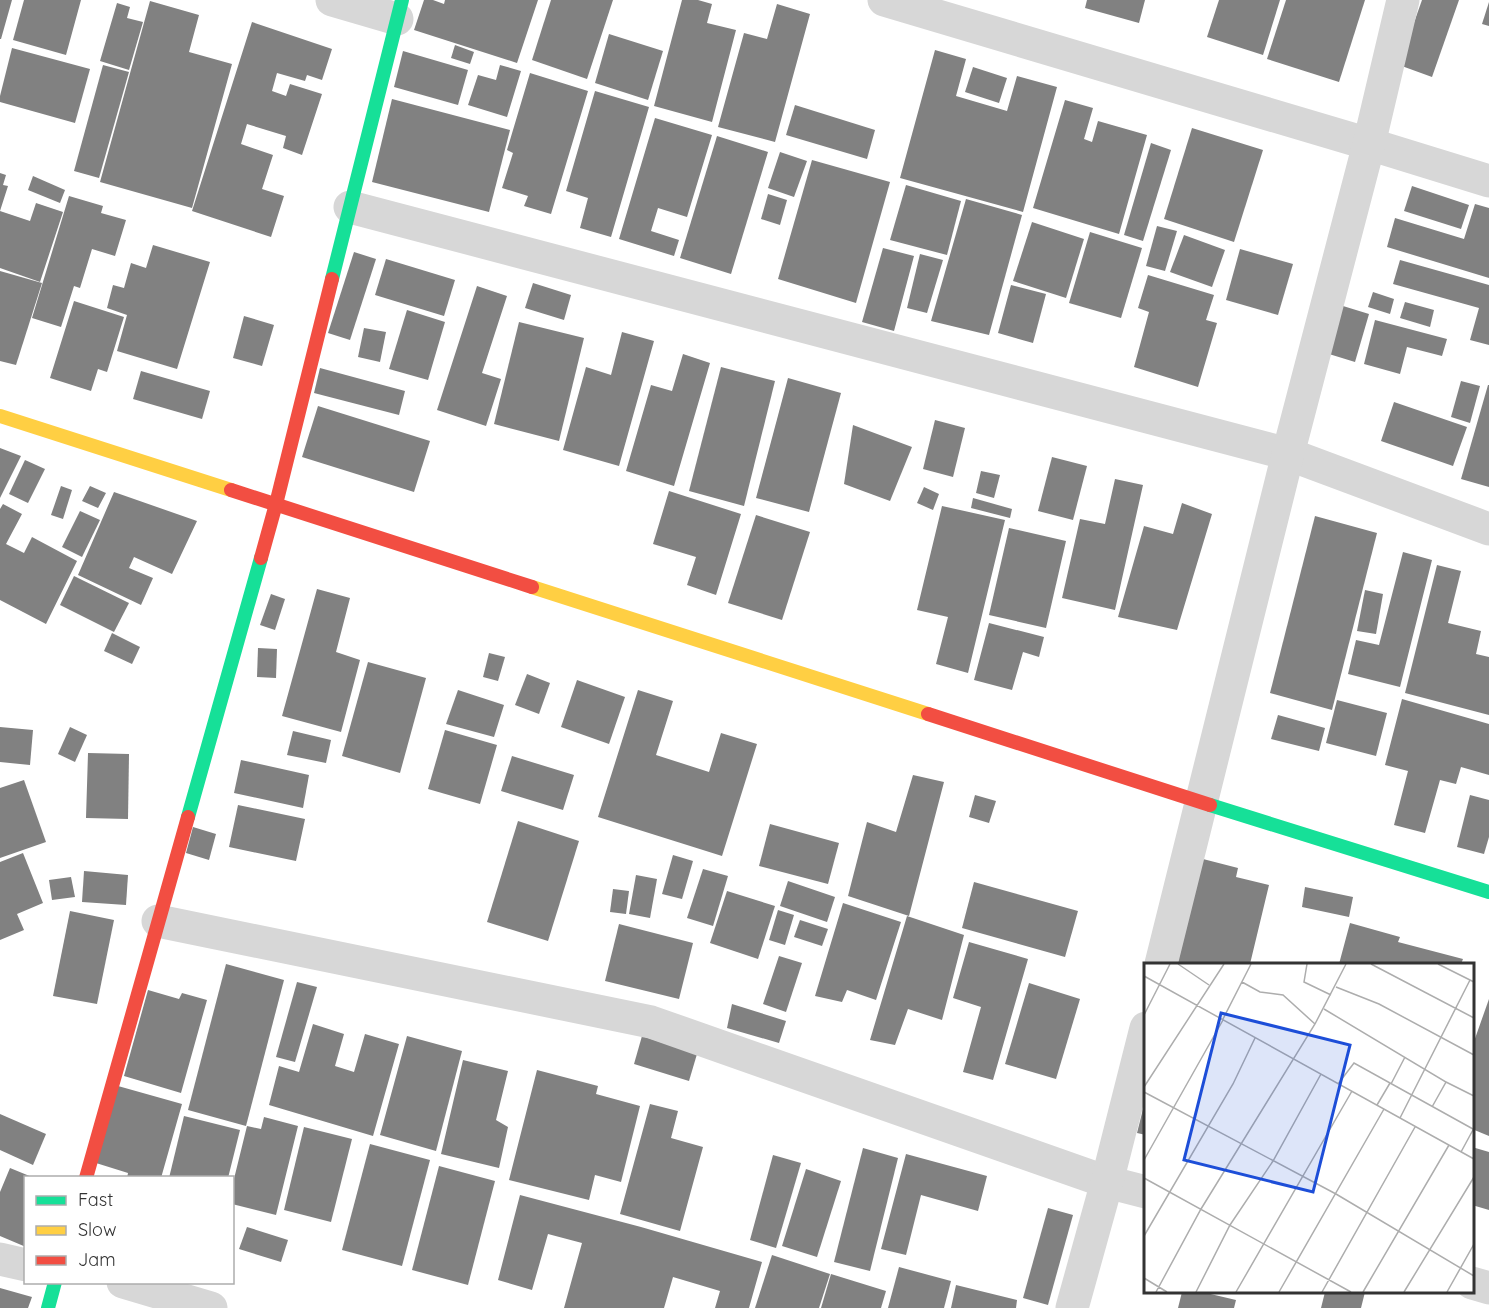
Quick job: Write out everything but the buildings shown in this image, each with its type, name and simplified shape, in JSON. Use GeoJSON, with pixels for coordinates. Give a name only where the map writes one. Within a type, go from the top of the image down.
{"type":"FeatureCollection","features":[{"type":"Feature","properties":{"kind":"street"},"geometry":{"type":"LineString","coordinates":[[87,1176],[276,504],[399,10],[332,0]]}},
{"type":"Feature","properties":{"kind":"street"},"geometry":{"type":"LineString","coordinates":[[884,0],[1489,181]]}},
{"type":"Feature","properties":{"kind":"street"},"geometry":{"type":"LineString","coordinates":[[1161,963],[1288,454],[1369,144],[1403,0]]}},
{"type":"Feature","properties":{"kind":"street"},"geometry":{"type":"LineString","coordinates":[[350,207],[1288,454],[1489,529]]}},
{"type":"Feature","properties":{"kind":"street"},"geometry":{"type":"LineString","coordinates":[[0,416],[1489,892]]}},
{"type":"Feature","properties":{"kind":"street"},"geometry":{"type":"LineString","coordinates":[[158,921],[651,1022],[1107,1182],[1144,1191]]}},
{"type":"Feature","properties":{"kind":"street"},"geometry":{"type":"LineString","coordinates":[[1072,1308],[1144,1036]]}},
{"type":"Feature","properties":{"kind":"street"},"geometry":{"type":"LineString","coordinates":[[0,1259],[24,1264]]}},
{"type":"Feature","properties":{"kind":"street"},"geometry":{"type":"LineString","coordinates":[[1474,1283],[1489,1288]]}},
{"type":"Feature","properties":{"kind":"street"},"geometry":{"type":"LineString","coordinates":[[48,1308],[54,1284]]}},
{"type":"Feature","properties":{"kind":"street"},"geometry":{"type":"LineString","coordinates":[[130,1284],[211,1308]]}},
{"type":"Feature","properties":{"kind":"traffic: fast"},"geometry":{"type":"LineString","coordinates":[[332,279],[402,0]]}},
{"type":"Feature","properties":{"kind":"traffic: fast"},"geometry":{"type":"LineString","coordinates":[[188,817],[261,558]]}},
{"type":"Feature","properties":{"kind":"traffic: fast"},"geometry":{"type":"LineString","coordinates":[[1210,805],[1489,892]]}},
{"type":"Feature","properties":{"kind":"traffic: fast"},"geometry":{"type":"LineString","coordinates":[[48,1308],[54,1284]]}},
{"type":"Feature","properties":{"kind":"traffic: slow"},"geometry":{"type":"LineString","coordinates":[[0,416],[231,490]]}},
{"type":"Feature","properties":{"kind":"traffic: slow"},"geometry":{"type":"LineString","coordinates":[[532,587],[928,714]]}},
{"type":"Feature","properties":{"kind":"traffic: jam"},"geometry":{"type":"LineString","coordinates":[[261,558],[332,279]]}},
{"type":"Feature","properties":{"kind":"traffic: jam"},"geometry":{"type":"LineString","coordinates":[[231,490],[532,587]]}},
{"type":"Feature","properties":{"kind":"traffic: jam"},"geometry":{"type":"LineString","coordinates":[[928,714],[1210,805]]}},
{"type":"Feature","properties":{"kind":"traffic: jam"},"geometry":{"type":"LineString","coordinates":[[87,1176],[188,817]]}}]}
